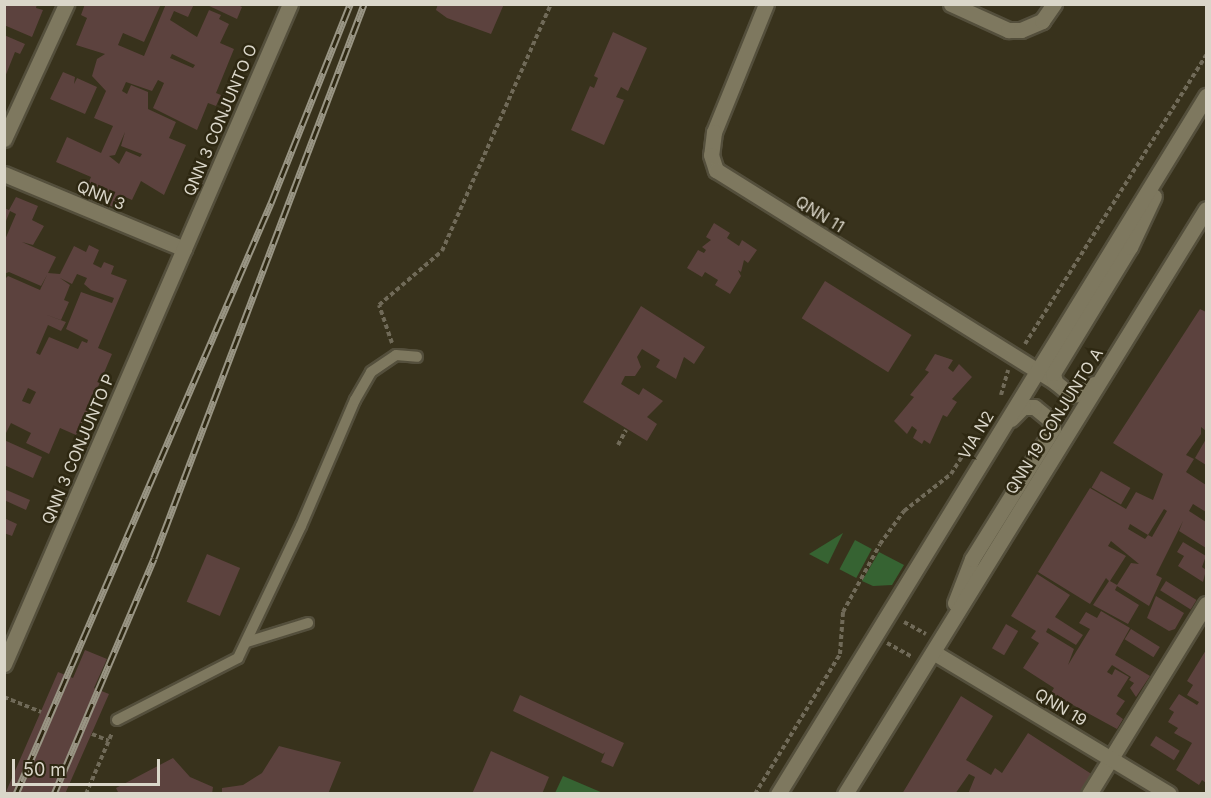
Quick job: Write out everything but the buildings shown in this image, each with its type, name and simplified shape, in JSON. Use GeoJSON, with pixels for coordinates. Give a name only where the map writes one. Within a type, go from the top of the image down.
{"type":"FeatureCollection","features":[{"type":"Feature","properties":{"kind":"street"},"geometry":{"type":"LineString","coordinates":[[4,139],[66,4]]}},
{"type":"Feature","properties":{"kind":"street","name":"QNN 3 CONJUNTO O"},"geometry":{"type":"LineString","coordinates":[[184,249],[290,4]]}},
{"type":"Feature","properties":{"kind":"street","name":"QNN 11"},"geometry":{"type":"LineString","coordinates":[[766,4],[714,132],[711,156],[716,170],[1017,357],[1071,395],[1077,395],[1105,372]]}},
{"type":"Feature","properties":{"kind":"street"},"geometry":{"type":"LineString","coordinates":[[951,4],[1008,30],[1021,30],[1042,21],[1054,4]]}},
{"type":"Feature","properties":{"kind":"street","name":"VIA N2"},"geometry":{"type":"LineString","coordinates":[[779,793],[1206,96]]}},
{"type":"Feature","properties":{"kind":"street"},"geometry":{"type":"LineString","coordinates":[[1055,382],[1053,373],[1130,247],[1185,131]]}},
{"type":"Feature","properties":{"kind":"street","name":"QNN 3"},"geometry":{"type":"LineString","coordinates":[[4,174],[184,249]]}},
{"type":"Feature","properties":{"kind":"street","name":"QNN 19 CONJUNTO A"},"geometry":{"type":"LineString","coordinates":[[933,653],[1206,209]]}},
{"type":"Feature","properties":{"kind":"street","name":"QNN 3 CONJUNTO P"},"geometry":{"type":"LineString","coordinates":[[4,664],[184,249]]}},
{"type":"Feature","properties":{"kind":"street"},"geometry":{"type":"LineString","coordinates":[[845,794],[933,653],[972,559],[1053,429],[1049,419],[1034,407],[1023,407],[999,431]]}},
{"type":"Feature","properties":{"kind":"street"},"geometry":{"type":"LineString","coordinates":[[1089,794],[1206,604]]}},
{"type":"Feature","properties":{"kind":"street","name":"QNN 19"},"geometry":{"type":"LineString","coordinates":[[933,653],[1111,757],[1169,794]]}},
{"type":"Feature","properties":{"kind":"lane"},"geometry":{"type":"LineString","coordinates":[[117,720],[238,658],[355,400],[371,372],[396,355],[417,357]]}},
{"type":"Feature","properties":{"kind":"lane"},"geometry":{"type":"LineString","coordinates":[[247,642],[308,623]]}},
{"type":"Feature","properties":{"kind":"path"},"geometry":{"type":"LineString","coordinates":[[396,355],[380,305],[442,251],[551,4]]}},
{"type":"Feature","properties":{"kind":"path"},"geometry":{"type":"LineString","coordinates":[[996,404],[1017,357],[1206,55]]}},
{"type":"Feature","properties":{"kind":"path"},"geometry":{"type":"LineString","coordinates":[[618,445],[626,430]]}},
{"type":"Feature","properties":{"kind":"path"},"geometry":{"type":"LineString","coordinates":[[754,794],[840,654],[843,612],[880,544],[904,511],[951,474],[970,444]]}},
{"type":"Feature","properties":{"kind":"path"},"geometry":{"type":"LineString","coordinates":[[888,613],[933,653]]}},
{"type":"Feature","properties":{"kind":"path"},"geometry":{"type":"LineString","coordinates":[[874,636],[933,653]]}},
{"type":"Feature","properties":{"kind":"path"},"geometry":{"type":"LineString","coordinates":[[4,697],[41,712]]}},
{"type":"Feature","properties":{"kind":"path"},"geometry":{"type":"LineString","coordinates":[[86,794],[117,720]]}},
{"type":"Feature","properties":{"kind":"path"},"geometry":{"type":"LineString","coordinates":[[92,734],[109,741]]}},
{"type":"Feature","properties":{"kind":"green space"},"geometry":{"type":"Polygon","coordinates":[[[843,533],[828,564],[809,554],[843,533]]]}},
{"type":"Feature","properties":{"kind":"green space"},"geometry":{"type":"Polygon","coordinates":[[[855,540],[872,549],[856,578],[840,569],[855,540]]]}},
{"type":"Feature","properties":{"kind":"green space"},"geometry":{"type":"Polygon","coordinates":[[[879,552],[904,565],[892,585],[873,586],[862,581],[879,552]]]}},
{"type":"Feature","properties":{"kind":"green space"},"geometry":{"type":"Polygon","coordinates":[[[563,776],[603,793],[555,793],[563,776]]]}},
{"type":"Feature","properties":{"kind":"railway"},"geometry":{"type":"LineString","coordinates":[[16,794],[271,203],[350,4]]}},
{"type":"Feature","properties":{"kind":"railway"},"geometry":{"type":"LineString","coordinates":[[54,794],[154,558],[364,4]]}}]}
